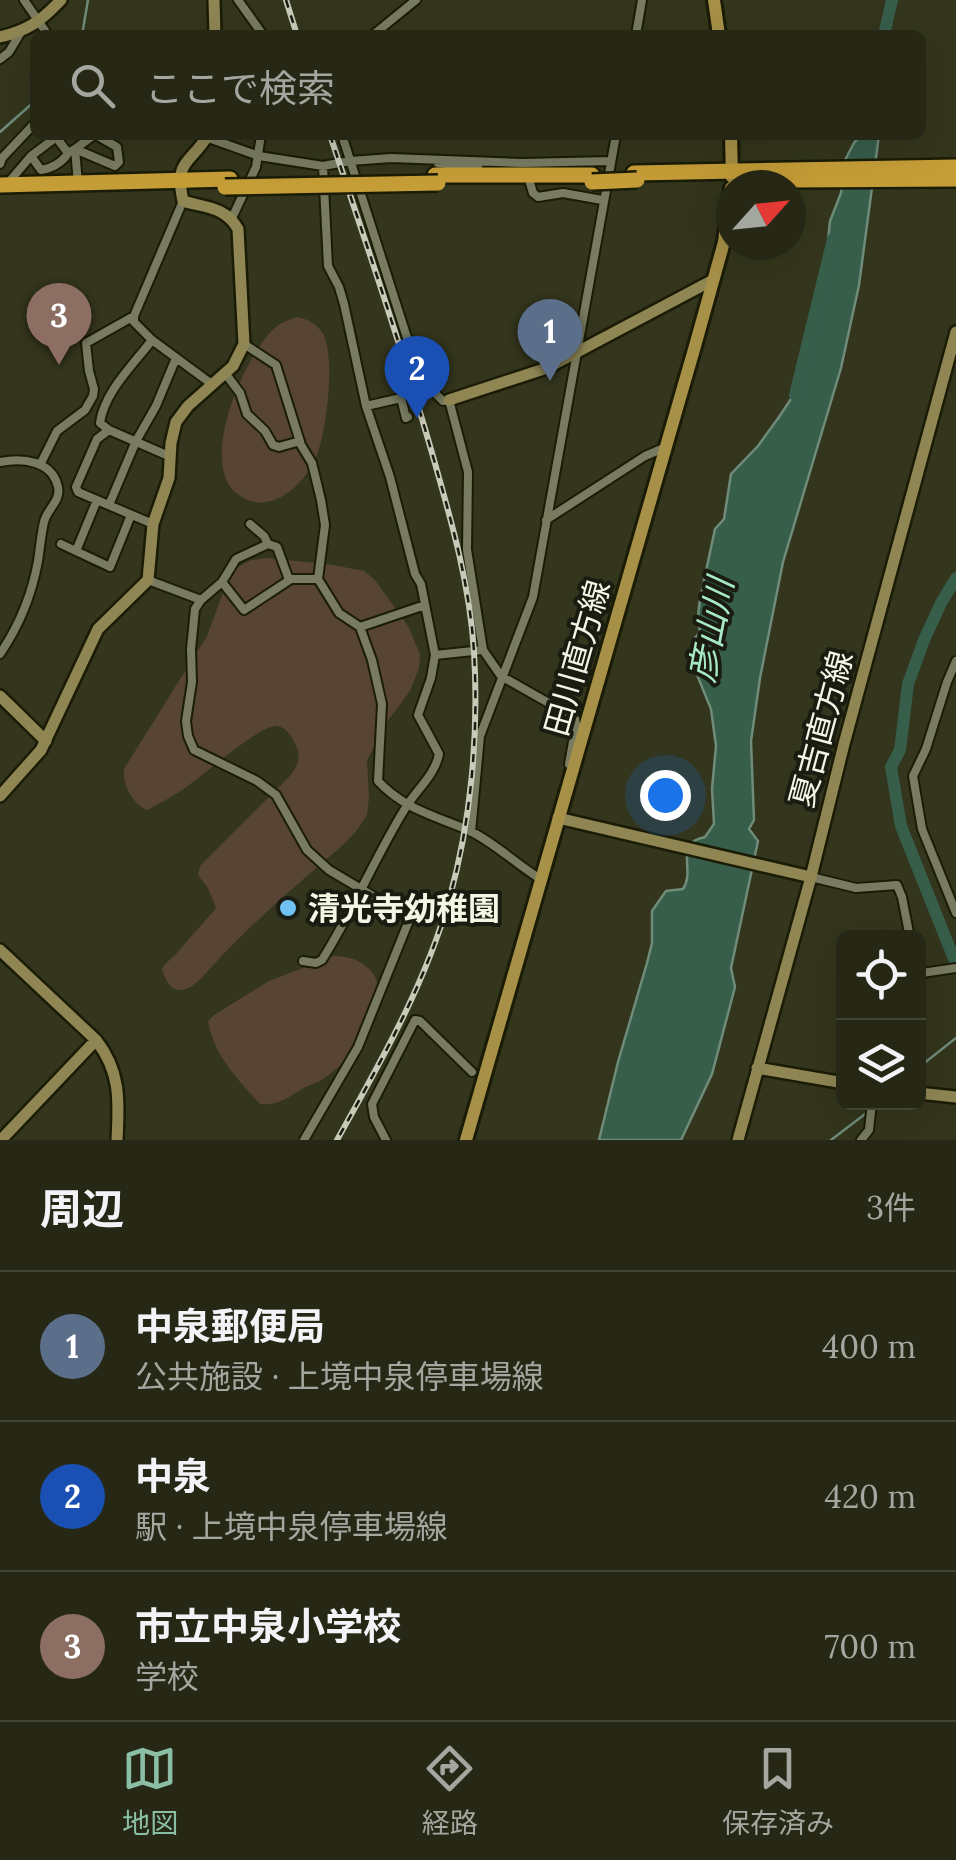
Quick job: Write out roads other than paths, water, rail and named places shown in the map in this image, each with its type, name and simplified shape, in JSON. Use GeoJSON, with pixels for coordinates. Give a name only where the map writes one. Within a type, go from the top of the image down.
{"type":"FeatureCollection","features":[{"type":"Feature","properties":{"kind":"highway"},"geometry":{"type":"LineString","coordinates":[[806,176],[956,167]]}},
{"type":"Feature","properties":{"kind":"highway"},"geometry":{"type":"LineString","coordinates":[[2,187],[181,190],[228,183],[435,173],[592,178]]}},
{"type":"Feature","properties":{"kind":"highway"},"geometry":{"type":"LineString","coordinates":[[435,173],[530,183],[635,177],[716,179]]}},
{"type":"Feature","properties":{"kind":"highway"},"geometry":{"type":"LineString","coordinates":[[806,180],[956,180]]}},
{"type":"Feature","properties":{"kind":"highway"},"geometry":{"type":"LineString","coordinates":[[2,187],[78,183],[181,190]]}},
{"type":"Feature","properties":{"kind":"main road"},"geometry":{"type":"LineString","coordinates":[[0,37],[40,22],[62,0]]}},
{"type":"Feature","properties":{"kind":"main road"},"geometry":{"type":"LineString","coordinates":[[214,0],[216,30]]}},
{"type":"Feature","properties":{"kind":"main road"},"geometry":{"type":"LineString","coordinates":[[714,0],[718,30]]}},
{"type":"Feature","properties":{"kind":"main road"},"geometry":{"type":"LineString","coordinates":[[0,796],[46,740],[98,629],[148,580],[153,524],[169,478],[176,422],[188,406],[233,366],[244,344],[240,236],[232,218],[181,190],[182,166],[202,140]]}},
{"type":"Feature","properties":{"kind":"main road","name":"田川直方線"},"geometry":{"type":"LineString","coordinates":[[731,140],[734,170]]}},
{"type":"Feature","properties":{"kind":"main road","name":"田川直方線"},"geometry":{"type":"LineString","coordinates":[[466,1140],[562,819],[719,260]]}},
{"type":"Feature","properties":{"kind":"main road"},"geometry":{"type":"LineString","coordinates":[[449,400],[548,368],[713,280]]}},
{"type":"Feature","properties":{"kind":"main road","name":"夏吉直方線"},"geometry":{"type":"LineString","coordinates":[[738,1140],[956,332]]}},
{"type":"Feature","properties":{"kind":"main road"},"geometry":{"type":"LineString","coordinates":[[0,696],[46,740]]}},
{"type":"Feature","properties":{"kind":"main road"},"geometry":{"type":"LineString","coordinates":[[562,819],[808,876]]}},
{"type":"Feature","properties":{"kind":"main road"},"geometry":{"type":"LineString","coordinates":[[0,950],[96,1040],[108,1056],[115,1076],[117,1140]]}},
{"type":"Feature","properties":{"kind":"main road"},"geometry":{"type":"LineString","coordinates":[[1,1140],[96,1040]]}},
{"type":"Feature","properties":{"kind":"main road"},"geometry":{"type":"LineString","coordinates":[[757,1068],[836,1081]]}},
{"type":"Feature","properties":{"kind":"main road"},"geometry":{"type":"LineString","coordinates":[[926,1094],[956,1097]]}},
{"type":"Feature","properties":{"kind":"street"},"geometry":{"type":"LineString","coordinates":[[24,0],[45,30]]}},
{"type":"Feature","properties":{"kind":"street"},"geometry":{"type":"LineString","coordinates":[[238,0],[261,30]]}},
{"type":"Feature","properties":{"kind":"street"},"geometry":{"type":"LineString","coordinates":[[380,30],[416,0]]}},
{"type":"Feature","properties":{"kind":"street"},"geometry":{"type":"LineString","coordinates":[[637,30],[642,0]]}},
{"type":"Feature","properties":{"kind":"street"},"geometry":{"type":"LineString","coordinates":[[251,16],[252,30]]}},
{"type":"Feature","properties":{"kind":"street"},"geometry":{"type":"LineString","coordinates":[[0,59],[21,32]]}},
{"type":"Feature","properties":{"kind":"street"},"geometry":{"type":"LineString","coordinates":[[0,164],[30,129]]}},
{"type":"Feature","properties":{"kind":"street"},"geometry":{"type":"LineString","coordinates":[[2,187],[53,140]]}},
{"type":"Feature","properties":{"kind":"street"},"geometry":{"type":"LineString","coordinates":[[61,140],[71,151],[78,183]]}},
{"type":"Feature","properties":{"kind":"street"},"geometry":{"type":"LineString","coordinates":[[31,156],[42,170],[49,169],[88,140]]}},
{"type":"Feature","properties":{"kind":"street"},"geometry":{"type":"LineString","coordinates":[[71,151],[116,166],[118,147],[105,140]]}},
{"type":"Feature","properties":{"kind":"street"},"geometry":{"type":"LineString","coordinates":[[222,140],[240,144],[259,156],[323,166],[391,158],[435,173],[481,160],[610,161]]}},
{"type":"Feature","properties":{"kind":"street"},"geometry":{"type":"LineString","coordinates":[[232,218],[256,168],[261,140]]}},
{"type":"Feature","properties":{"kind":"street"},"geometry":{"type":"LineString","coordinates":[[344,140],[418,372],[442,400],[449,400],[468,472],[467,550],[483,650],[502,676],[574,718],[568,766],[572,779]]}},
{"type":"Feature","properties":{"kind":"street"},"geometry":{"type":"LineString","coordinates":[[471,832],[480,736],[533,597],[615,140]]}},
{"type":"Feature","properties":{"kind":"street"},"geometry":{"type":"LineString","coordinates":[[303,961],[322,960],[406,805],[436,766],[439,754],[418,715],[432,678],[435,656],[425,605],[366,406],[344,304],[328,266],[323,166]]}},
{"type":"Feature","properties":{"kind":"street"},"geometry":{"type":"LineString","coordinates":[[530,183],[538,196],[563,193],[602,200]]}},
{"type":"Feature","properties":{"kind":"street"},"geometry":{"type":"LineString","coordinates":[[181,190],[134,322],[213,385]]}},
{"type":"Feature","properties":{"kind":"street"},"geometry":{"type":"LineString","coordinates":[[40,465],[57,432],[85,410],[93,396],[86,343],[134,316]]}},
{"type":"Feature","properties":{"kind":"street"},"geometry":{"type":"LineString","coordinates":[[152,340],[110,396],[100,423],[171,456]]}},
{"type":"Feature","properties":{"kind":"street"},"geometry":{"type":"LineString","coordinates":[[244,344],[276,365],[300,441],[312,463],[325,524],[318,579],[338,613],[360,628],[382,704],[378,781],[406,805],[471,832],[542,880]]}},
{"type":"Feature","properties":{"kind":"street"},"geometry":{"type":"LineString","coordinates":[[109,505],[176,358]]}},
{"type":"Feature","properties":{"kind":"street"},"geometry":{"type":"LineString","coordinates":[[225,373],[240,393],[247,414],[265,431],[272,445],[300,441]]}},
{"type":"Feature","properties":{"kind":"street"},"geometry":{"type":"LineString","coordinates":[[366,406],[400,398],[408,417]]}},
{"type":"Feature","properties":{"kind":"street"},"geometry":{"type":"LineString","coordinates":[[109,430],[97,439],[76,487],[78,492],[153,524]]}},
{"type":"Feature","properties":{"kind":"street"},"geometry":{"type":"LineString","coordinates":[[546,520],[645,456],[666,447]]}},
{"type":"Feature","properties":{"kind":"street"},"geometry":{"type":"LineString","coordinates":[[0,462],[19,458],[40,465],[56,480],[59,492],[45,516],[37,565],[22,616],[0,654]]}},
{"type":"Feature","properties":{"kind":"street"},"geometry":{"type":"LineString","coordinates":[[76,551],[97,500]]}},
{"type":"Feature","properties":{"kind":"street"},"geometry":{"type":"LineString","coordinates":[[61,544],[110,566],[131,514]]}},
{"type":"Feature","properties":{"kind":"street"},"geometry":{"type":"LineString","coordinates":[[250,524],[268,544]]}},
{"type":"Feature","properties":{"kind":"street"},"geometry":{"type":"LineString","coordinates":[[291,579],[277,547],[268,544],[236,559],[222,582],[201,600],[196,609],[191,649],[188,736],[194,750],[276,795],[307,850],[329,870],[410,918],[358,1046],[304,1140]]}},
{"type":"Feature","properties":{"kind":"street"},"geometry":{"type":"LineString","coordinates":[[222,582],[244,610],[291,579],[318,579]]}},
{"type":"Feature","properties":{"kind":"street"},"geometry":{"type":"LineString","coordinates":[[148,580],[201,600]]}},
{"type":"Feature","properties":{"kind":"street"},"geometry":{"type":"LineString","coordinates":[[360,628],[425,605]]}},
{"type":"Feature","properties":{"kind":"street"},"geometry":{"type":"LineString","coordinates":[[435,656],[483,650]]}},
{"type":"Feature","properties":{"kind":"street"},"geometry":{"type":"LineString","coordinates":[[956,661],[914,776],[922,829],[956,913]]}},
{"type":"Feature","properties":{"kind":"street"},"geometry":{"type":"LineString","coordinates":[[808,876],[856,888],[894,884],[902,897],[908,930]]}},
{"type":"Feature","properties":{"kind":"street"},"geometry":{"type":"LineString","coordinates":[[926,971],[956,968]]}},
{"type":"Feature","properties":{"kind":"street"},"geometry":{"type":"LineString","coordinates":[[386,1140],[372,1104],[415,1020],[472,1072]]}},
{"type":"Feature","properties":{"kind":"street"},"geometry":{"type":"LineString","coordinates":[[861,1140],[869,1130],[871,1110]]}},
{"type":"Feature","properties":{"kind":"water"},"geometry":{"type":"Polygon","coordinates":[[[878,140],[859,285],[841,368],[783,562],[760,678],[751,741],[754,820],[749,829],[758,841],[731,968],[735,987],[712,1074],[681,1140],[599,1140],[652,943],[652,911],[666,891],[683,889],[687,851],[714,824],[716,746],[711,709],[689,655],[700,632],[700,599],[715,529],[724,519],[731,474],[779,417],[806,367],[818,317],[821,283],[830,262],[830,221],[841,193],[844,162],[854,143],[878,140]]]}},
{"type":"Feature","properties":{"kind":"waterway"},"geometry":{"type":"LineString","coordinates":[[83,30],[88,0]]}},
{"type":"Feature","properties":{"kind":"waterway","name":"彦山川"},"geometry":{"type":"LineString","coordinates":[[885,30],[892,0]]}},
{"type":"Feature","properties":{"kind":"waterway"},"geometry":{"type":"LineString","coordinates":[[0,132],[30,105]]}},
{"type":"Feature","properties":{"kind":"waterway","name":"彦山川"},"geometry":{"type":"LineString","coordinates":[[795,395],[833,239]]}},
{"type":"Feature","properties":{"kind":"waterway"},"geometry":{"type":"LineString","coordinates":[[956,578],[924,640],[908,684],[900,750],[891,767],[901,826],[956,964]]}},
{"type":"Feature","properties":{"kind":"waterway"},"geometry":{"type":"LineString","coordinates":[[926,1062],[956,1038]]}},
{"type":"Feature","properties":{"kind":"waterway"},"geometry":{"type":"LineString","coordinates":[[831,1140],[869,1111]]}},
{"type":"Feature","properties":{"kind":"railway"},"geometry":{"type":"LineString","coordinates":[[286,0],[295,30]]}},
{"type":"Feature","properties":{"kind":"railway"},"geometry":{"type":"LineString","coordinates":[[332,140],[447,507],[469,603],[475,683],[468,809],[449,900],[414,993],[337,1140]]}},
{"type":"Feature","properties":{"kind":"place","name":"市立中泉小学校"},"geometry":{"type":"Point","coordinates":[59,365]}},
{"type":"Feature","properties":{"kind":"place","name":"中泉郵便局"},"geometry":{"type":"Point","coordinates":[550,381]}},
{"type":"Feature","properties":{"kind":"place","name":"中泉"},"geometry":{"type":"Point","coordinates":[417,418]}},
{"type":"Feature","properties":{"kind":"place","name":"清光寺幼稚園"},"geometry":{"type":"Point","coordinates":[288,908]}}]}
